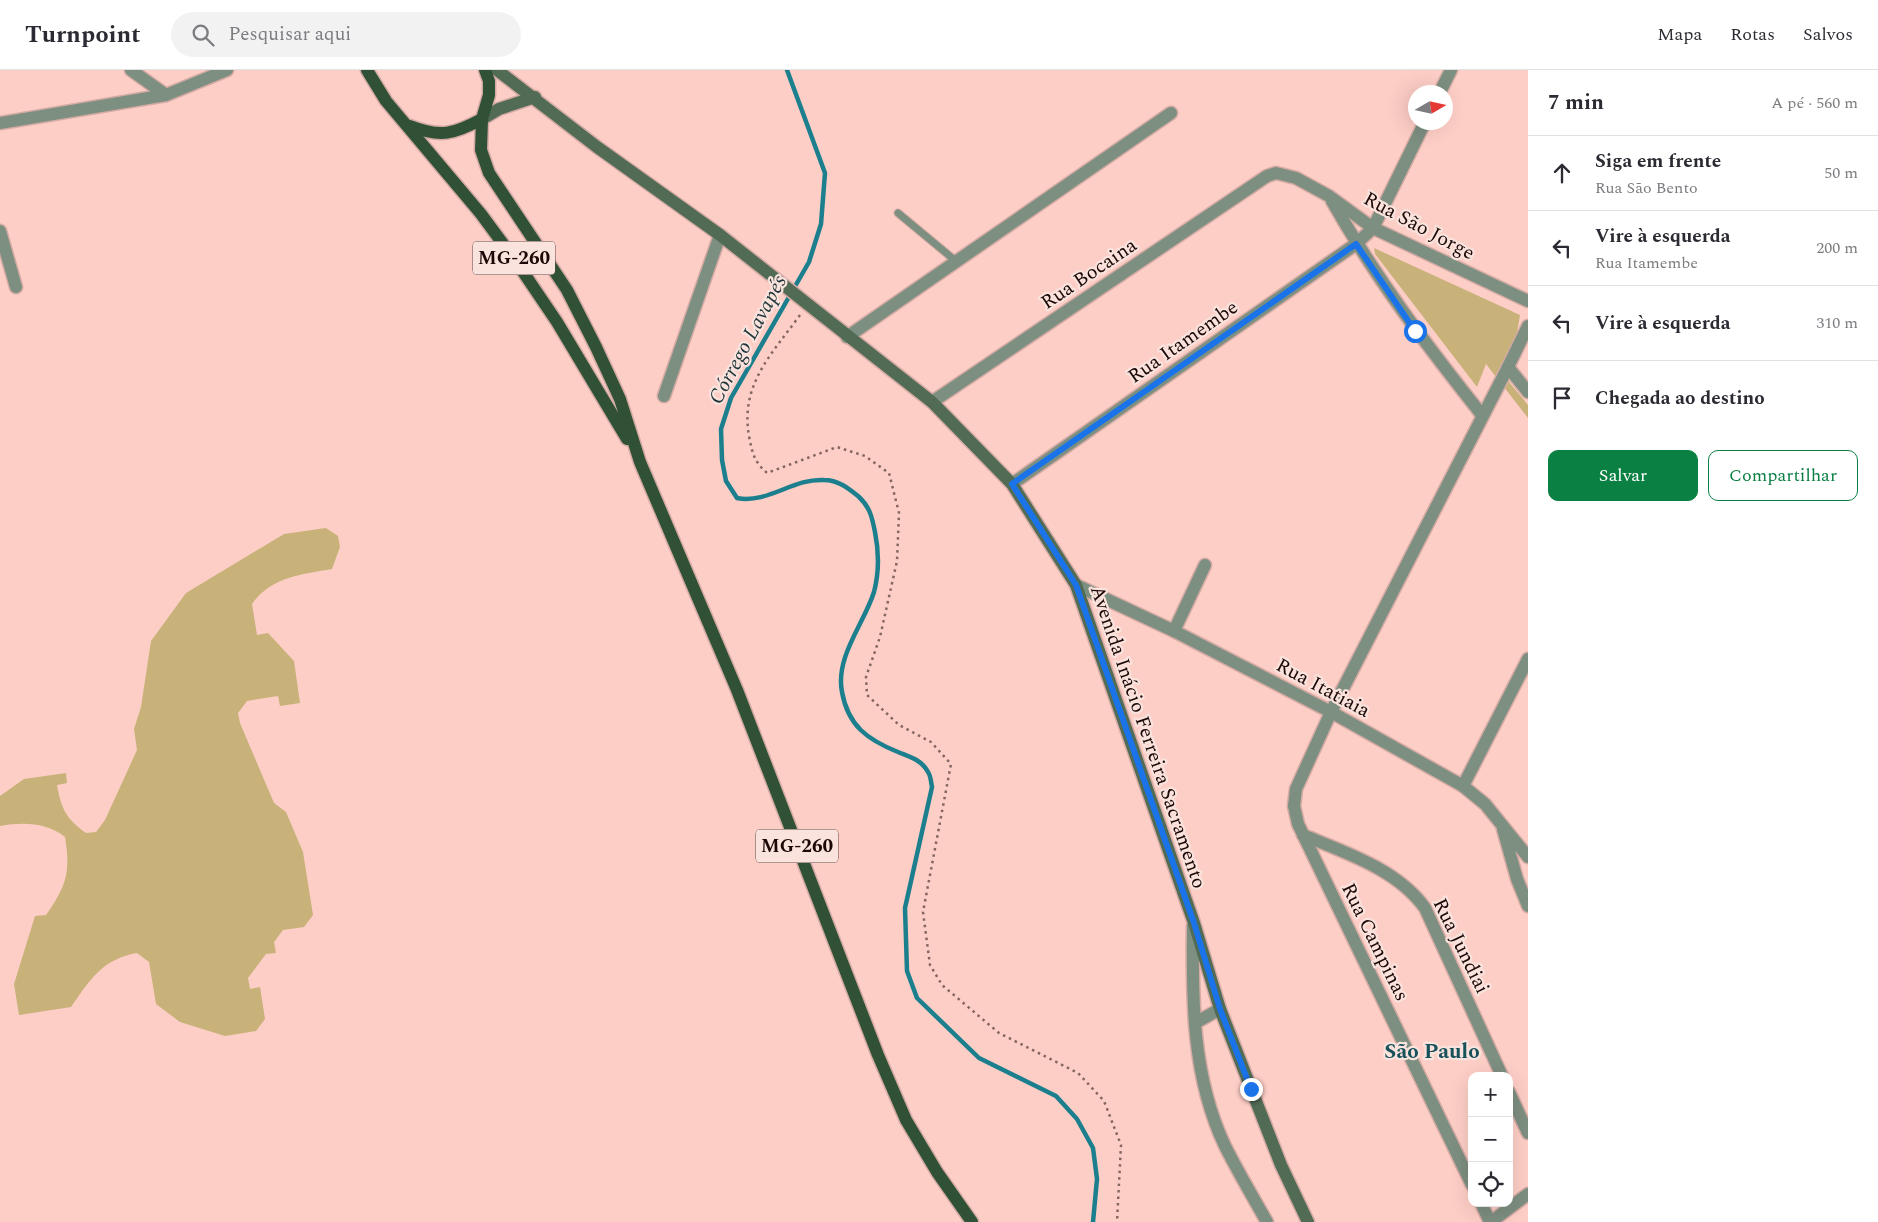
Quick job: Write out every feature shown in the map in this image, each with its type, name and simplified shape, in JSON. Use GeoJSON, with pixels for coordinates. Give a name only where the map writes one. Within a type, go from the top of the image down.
{"type":"FeatureCollection","features":[{"type":"Feature","properties":{"kind":"main road","name":"MG-260"},"geometry":{"type":"LineString","coordinates":[[485,70],[490,95],[482,119],[481,150],[488,173],[567,290],[620,400],[640,462],[737,690],[892,1088],[906,1120],[937,1172],[972,1222]]}},
{"type":"Feature","properties":{"kind":"main road","name":"Avenida Inácio Ferreira Sacramento"},"geometry":{"type":"LineString","coordinates":[[497,70],[535,97],[597,147],[720,235],[776,282],[932,402],[1012,484],[1076,585],[1194,923],[1220,1009],[1281,1165],[1308,1222]]}},
{"type":"Feature","properties":{"kind":"main road","name":"MG-260"},"geometry":{"type":"LineString","coordinates":[[366,72],[386,101],[481,214],[515,260],[562,330],[640,462]]}},
{"type":"Feature","properties":{"kind":"main road"},"geometry":{"type":"LineString","coordinates":[[408,125],[430,133],[444,134],[461,130],[499,109],[535,97]]}},
{"type":"Feature","properties":{"kind":"street"},"geometry":{"type":"LineString","coordinates":[[131,70],[166,95]]}},
{"type":"Feature","properties":{"kind":"street"},"geometry":{"type":"LineString","coordinates":[[0,123],[166,95],[227,70]]}},
{"type":"Feature","properties":{"kind":"street"},"geometry":{"type":"LineString","coordinates":[[1444,85],[1451,70]]}},
{"type":"Feature","properties":{"kind":"street"},"geometry":{"type":"LineString","coordinates":[[847,337],[1171,113]]}},
{"type":"Feature","properties":{"kind":"street"},"geometry":{"type":"LineString","coordinates":[[1373,228],[1421,130]]}},
{"type":"Feature","properties":{"kind":"street","name":"Rua São Jorge"},"geometry":{"type":"LineString","coordinates":[[1267,176],[1284,173],[1330,196],[1373,228],[1528,301]]}},
{"type":"Feature","properties":{"kind":"street","name":"Rua Bocaina"},"geometry":{"type":"LineString","coordinates":[[932,402],[1267,176]]}},
{"type":"Feature","properties":{"kind":"street"},"geometry":{"type":"LineString","coordinates":[[1330,196],[1356,244],[1415,331],[1482,415]]}},
{"type":"Feature","properties":{"kind":"street","name":"Rua Itamembe"},"geometry":{"type":"LineString","coordinates":[[1012,484],[1356,244],[1373,228]]}},
{"type":"Feature","properties":{"kind":"street"},"geometry":{"type":"LineString","coordinates":[[0,231],[16,287]]}},
{"type":"Feature","properties":{"kind":"street"},"geometry":{"type":"LineString","coordinates":[[664,396],[720,235]]}},
{"type":"Feature","properties":{"kind":"street","name":"Rua Campinas"},"geometry":{"type":"LineString","coordinates":[[1468,1177],[1303,835],[1294,806],[1296,789],[1331,712],[1528,326]]}},
{"type":"Feature","properties":{"kind":"street"},"geometry":{"type":"LineString","coordinates":[[1508,367],[1528,392]]}},
{"type":"Feature","properties":{"kind":"street"},"geometry":{"type":"LineString","coordinates":[[1174,631],[1205,564]]}},
{"type":"Feature","properties":{"kind":"street","name":"Rua Itatiaia"},"geometry":{"type":"LineString","coordinates":[[1076,585],[1174,631],[1331,712],[1463,786],[1485,804],[1528,857]]}},
{"type":"Feature","properties":{"kind":"street"},"geometry":{"type":"LineString","coordinates":[[1463,786],[1528,659]]}},
{"type":"Feature","properties":{"kind":"street"},"geometry":{"type":"LineString","coordinates":[[1500,822],[1517,878],[1528,906]]}},
{"type":"Feature","properties":{"kind":"street","name":"Rua Jundiai"},"geometry":{"type":"LineString","coordinates":[[1303,835],[1392,876],[1413,891],[1425,908],[1500,1072]]}},
{"type":"Feature","properties":{"kind":"street"},"geometry":{"type":"LineString","coordinates":[[1194,923],[1192,988],[1199,1058],[1208,1100],[1224,1144],[1267,1222]]}},
{"type":"Feature","properties":{"kind":"street"},"geometry":{"type":"LineString","coordinates":[[1195,1022],[1220,1009]]}},
{"type":"Feature","properties":{"kind":"street"},"geometry":{"type":"LineString","coordinates":[[1513,1101],[1528,1133]]}},
{"type":"Feature","properties":{"kind":"street"},"geometry":{"type":"LineString","coordinates":[[1483,1207],[1490,1222],[1528,1194]]}},
{"type":"Feature","properties":{"kind":"lane"},"geometry":{"type":"LineString","coordinates":[[898,213],[957,262]]}},
{"type":"Feature","properties":{"kind":"path"},"geometry":{"type":"LineString","coordinates":[[807,306],[755,379],[746,416],[753,455],[758,465],[767,473],[836,447],[865,456],[889,473],[899,513],[897,561],[880,637],[866,677],[867,695],[899,725],[931,742],[951,764],[923,912],[930,966],[942,985],[999,1033],[1078,1073],[1104,1101],[1121,1145],[1117,1222]]}},
{"type":"Feature","properties":{"kind":"shaded area"},"geometry":{"type":"Polygon","coordinates":[[[1374,248],[1520,315],[1509,382],[1528,405],[1528,418],[1486,364],[1477,387],[1375,254],[1374,248]]]}},
{"type":"Feature","properties":{"kind":"shaded area"},"geometry":{"type":"Polygon","coordinates":[[[326,528],[338,536],[340,547],[332,569],[299,575],[278,582],[268,588],[252,604],[257,635],[268,633],[294,661],[300,703],[280,706],[278,696],[247,701],[238,713],[240,723],[274,803],[286,812],[303,852],[313,915],[304,927],[283,930],[274,942],[276,953],[266,954],[248,978],[250,989],[260,987],[265,1019],[256,1031],[225,1036],[180,1022],[156,1004],[149,962],[137,953],[115,960],[98,972],[71,1007],[19,1015],[14,984],[35,916],[46,915],[62,887],[67,870],[67,849],[65,837],[50,828],[34,824],[0,826],[0,796],[24,779],[66,773],[67,783],[57,785],[63,807],[69,818],[86,833],[96,832],[105,820],[137,750],[134,729],[141,707],[151,641],[186,593],[284,534],[326,528]]]}},
{"type":"Feature","properties":{"kind":"waterway","name":"Córrego Lavapés"},"geometry":{"type":"LineString","coordinates":[[787,70],[825,173],[821,224],[809,262],[731,398],[721,429],[722,460],[726,481],[737,498],[748,499],[813,480],[829,480],[850,490],[868,508],[873,522],[878,555],[877,577],[874,592],[846,653],[841,679],[842,692],[849,714],[861,730],[877,742],[919,762],[930,777],[932,787],[905,908],[907,971],[917,998],[979,1058],[1056,1096],[1077,1119],[1093,1148],[1097,1179],[1093,1222]]}},
{"type":"Feature","properties":{"kind":"district","name":"São Paulo"},"geometry":{"type":"Point","coordinates":[1432,1052]}},
{"type":"Feature","properties":{"kind":"route"},"geometry":{"type":"LineString","coordinates":[[1251,1089],[1220,1009],[1194,923],[1076,585],[1012,484],[1356,244],[1415,331]]}}]}
